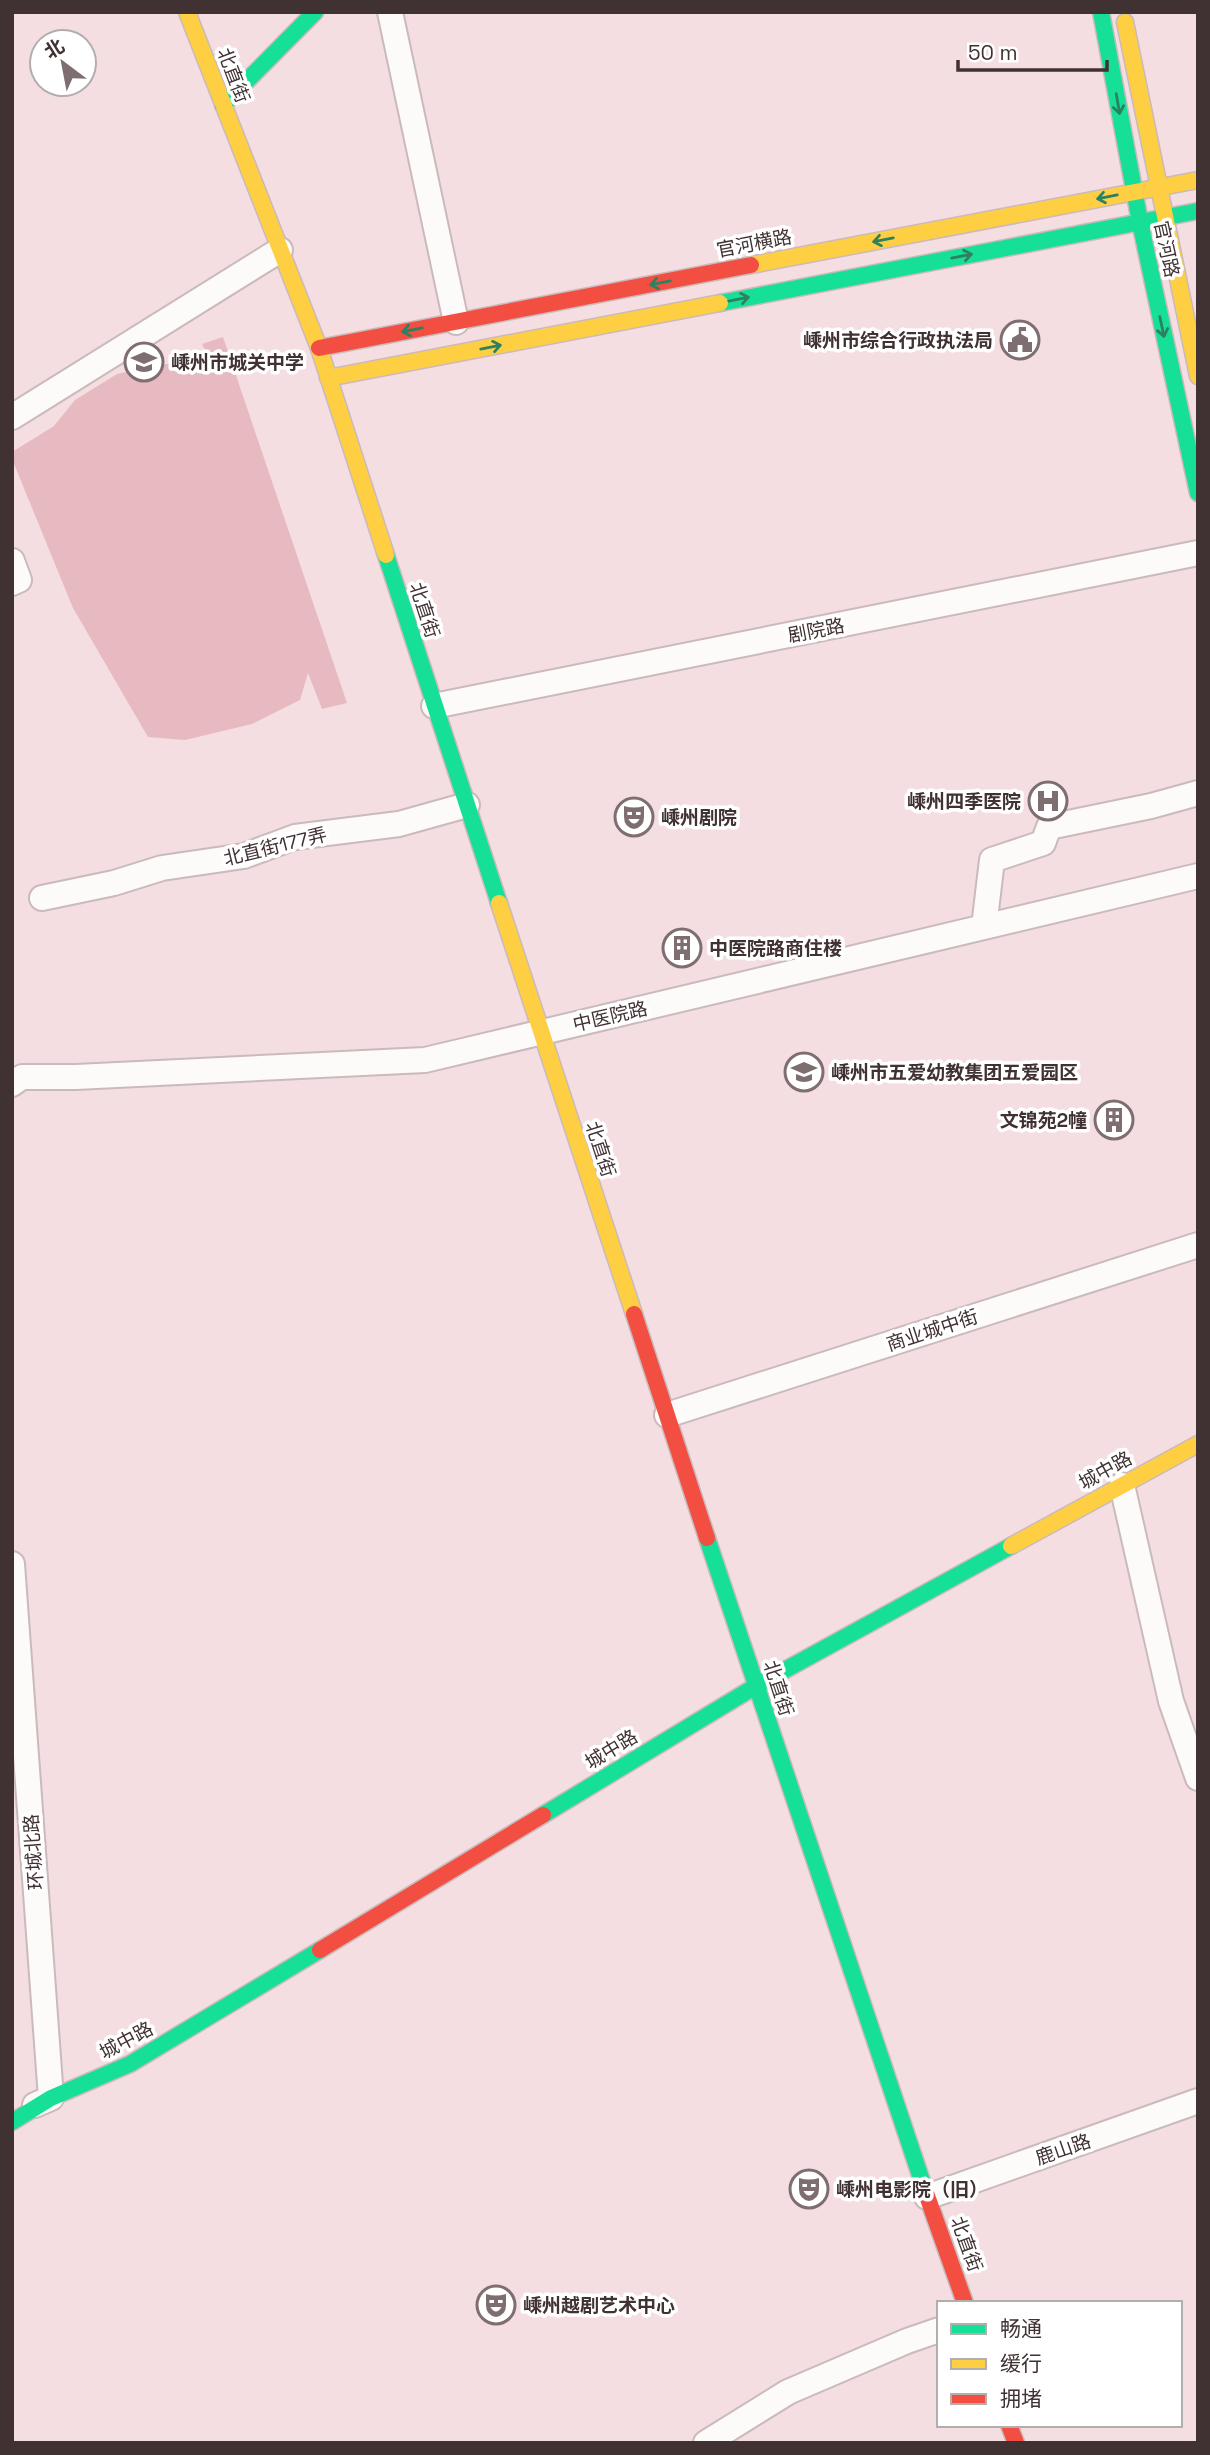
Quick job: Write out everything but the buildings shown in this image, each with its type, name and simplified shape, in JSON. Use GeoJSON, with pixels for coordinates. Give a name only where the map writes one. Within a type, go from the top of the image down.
{"type":"FeatureCollection","features":[{"type":"Feature","properties":{"kind":"main road","name":"北直街"},"geometry":{"type":"LineString","coordinates":[[187,12],[319,348],[756,1686],[964,2301]]}},
{"type":"Feature","properties":{"kind":"main road"},"geometry":{"type":"LineString","coordinates":[[223,105],[315,12]]}},
{"type":"Feature","properties":{"kind":"main road","name":"官河路"},"geometry":{"type":"LineString","coordinates":[[1101,12],[1140,222],[1198,493]]}},
{"type":"Feature","properties":{"kind":"main road","name":"官河路"},"geometry":{"type":"LineString","coordinates":[[1123,12],[1198,376]]}},
{"type":"Feature","properties":{"kind":"main road","name":"官河横路"},"geometry":{"type":"LineString","coordinates":[[319,348],[1198,180]]}},
{"type":"Feature","properties":{"kind":"main road"},"geometry":{"type":"LineString","coordinates":[[328,378],[1198,211]]}},
{"type":"Feature","properties":{"kind":"main road","name":"城中路"},"geometry":{"type":"LineString","coordinates":[[12,2122],[51,2098],[130,2064],[756,1686],[1198,1444]]}},
{"type":"Feature","properties":{"kind":"street"},"geometry":{"type":"LineString","coordinates":[[390,12],[456,322]]}},
{"type":"Feature","properties":{"kind":"street"},"geometry":{"type":"LineString","coordinates":[[12,417],[280,250]]}},
{"type":"Feature","properties":{"kind":"street","name":"剧院路"},"geometry":{"type":"LineString","coordinates":[[434,706],[1198,553]]}},
{"type":"Feature","properties":{"kind":"street"},"geometry":{"type":"LineString","coordinates":[[12,561],[19,580],[12,583]]}},
{"type":"Feature","properties":{"kind":"street"},"geometry":{"type":"LineString","coordinates":[[984,927],[992,860],[1043,843],[1049,827],[1151,806],[1198,793]]}},
{"type":"Feature","properties":{"kind":"street","name":"北直街177弄"},"geometry":{"type":"LineString","coordinates":[[42,898],[114,883],[162,868],[244,856],[295,837],[399,824],[467,805]]}},
{"type":"Feature","properties":{"kind":"street","name":"中医院路"},"geometry":{"type":"LineString","coordinates":[[12,1084],[22,1077],[76,1077],[425,1060],[1198,876]]}},
{"type":"Feature","properties":{"kind":"street","name":"商业城中街"},"geometry":{"type":"LineString","coordinates":[[667,1415],[1198,1245]]}},
{"type":"Feature","properties":{"kind":"street"},"geometry":{"type":"LineString","coordinates":[[1122,1485],[1171,1701],[1198,1778]]}},
{"type":"Feature","properties":{"kind":"street","name":"环城北路"},"geometry":{"type":"LineString","coordinates":[[12,1564],[51,2098]]}},
{"type":"Feature","properties":{"kind":"street"},"geometry":{"type":"LineString","coordinates":[[12,2116],[51,2098]]}},
{"type":"Feature","properties":{"kind":"street","name":"鹿山路"},"geometry":{"type":"LineString","coordinates":[[928,2197],[1198,2101]]}},
{"type":"Feature","properties":{"kind":"street"},"geometry":{"type":"LineString","coordinates":[[706,2443],[788,2392],[937,2331]]}},
{"type":"Feature","properties":{"kind":"shaded area"},"geometry":{"type":"Polygon","coordinates":[[[223,337],[347,703],[322,709],[308,673],[300,700],[252,724],[185,740],[148,737],[73,608],[12,459],[12,452],[54,426],[75,400],[117,374],[177,362],[215,370],[202,344],[223,337]]]}},
{"type":"Feature","properties":{"kind":"traffic: fast"},"geometry":{"type":"LineString","coordinates":[[223,105],[315,12]]}},
{"type":"Feature","properties":{"kind":"traffic: fast"},"geometry":{"type":"LineString","coordinates":[[1101,12],[1140,222],[1198,493]]}},
{"type":"Feature","properties":{"kind":"traffic: fast"},"geometry":{"type":"LineString","coordinates":[[720,303],[1198,211]]}},
{"type":"Feature","properties":{"kind":"traffic: fast"},"geometry":{"type":"LineString","coordinates":[[386,555],[499,903]]}},
{"type":"Feature","properties":{"kind":"traffic: fast"},"geometry":{"type":"LineString","coordinates":[[707,1538],[926,2193]]}},
{"type":"Feature","properties":{"kind":"traffic: fast"},"geometry":{"type":"LineString","coordinates":[[543,1815],[756,1686],[1011,1546]]}},
{"type":"Feature","properties":{"kind":"traffic: fast"},"geometry":{"type":"LineString","coordinates":[[12,2122],[51,2098],[130,2064],[320,1950]]}},
{"type":"Feature","properties":{"kind":"traffic: slow"},"geometry":{"type":"LineString","coordinates":[[187,12],[319,348],[386,555]]}},
{"type":"Feature","properties":{"kind":"traffic: slow"},"geometry":{"type":"LineString","coordinates":[[1125,22],[1198,376]]}},
{"type":"Feature","properties":{"kind":"traffic: slow"},"geometry":{"type":"LineString","coordinates":[[751,265],[1198,180]]}},
{"type":"Feature","properties":{"kind":"traffic: slow"},"geometry":{"type":"LineString","coordinates":[[328,378],[720,303]]}},
{"type":"Feature","properties":{"kind":"traffic: slow"},"geometry":{"type":"LineString","coordinates":[[499,903],[634,1314]]}},
{"type":"Feature","properties":{"kind":"traffic: slow"},"geometry":{"type":"LineString","coordinates":[[1011,1546],[1198,1444]]}},
{"type":"Feature","properties":{"kind":"traffic: jam"},"geometry":{"type":"LineString","coordinates":[[319,348],[751,265]]}},
{"type":"Feature","properties":{"kind":"traffic: jam"},"geometry":{"type":"LineString","coordinates":[[634,1314],[707,1538]]}},
{"type":"Feature","properties":{"kind":"traffic: jam"},"geometry":{"type":"LineString","coordinates":[[320,1950],[543,1815]]}},
{"type":"Feature","properties":{"kind":"traffic: jam"},"geometry":{"type":"LineString","coordinates":[[926,2193],[964,2301]]}},
{"type":"Feature","properties":{"kind":"traffic: jam"},"geometry":{"type":"LineString","coordinates":[[1010,2427],[1016,2443]]}},
{"type":"Feature","properties":{"kind":"place","name":"嵊州市综合行政执法局"},"geometry":{"type":"Point","coordinates":[1020,340]}},
{"type":"Feature","properties":{"kind":"place","name":"嵊州市城关中学"},"geometry":{"type":"Point","coordinates":[144,362]}},
{"type":"Feature","properties":{"kind":"place","name":"嵊州四季医院"},"geometry":{"type":"Point","coordinates":[1048,801]}},
{"type":"Feature","properties":{"kind":"place","name":"嵊州剧院"},"geometry":{"type":"Point","coordinates":[634,817]}},
{"type":"Feature","properties":{"kind":"place","name":"中医院路商住楼"},"geometry":{"type":"Point","coordinates":[682,948]}},
{"type":"Feature","properties":{"kind":"place","name":"嵊州市五爱幼教集团五爱园区"},"geometry":{"type":"Point","coordinates":[804,1072]}},
{"type":"Feature","properties":{"kind":"place","name":"文锦苑2幢"},"geometry":{"type":"Point","coordinates":[1114,1120]}},
{"type":"Feature","properties":{"kind":"place","name":"嵊州电影院（旧）"},"geometry":{"type":"Point","coordinates":[809,2189]}},
{"type":"Feature","properties":{"kind":"place","name":"嵊州越剧艺术中心"},"geometry":{"type":"Point","coordinates":[496,2305]}}]}
